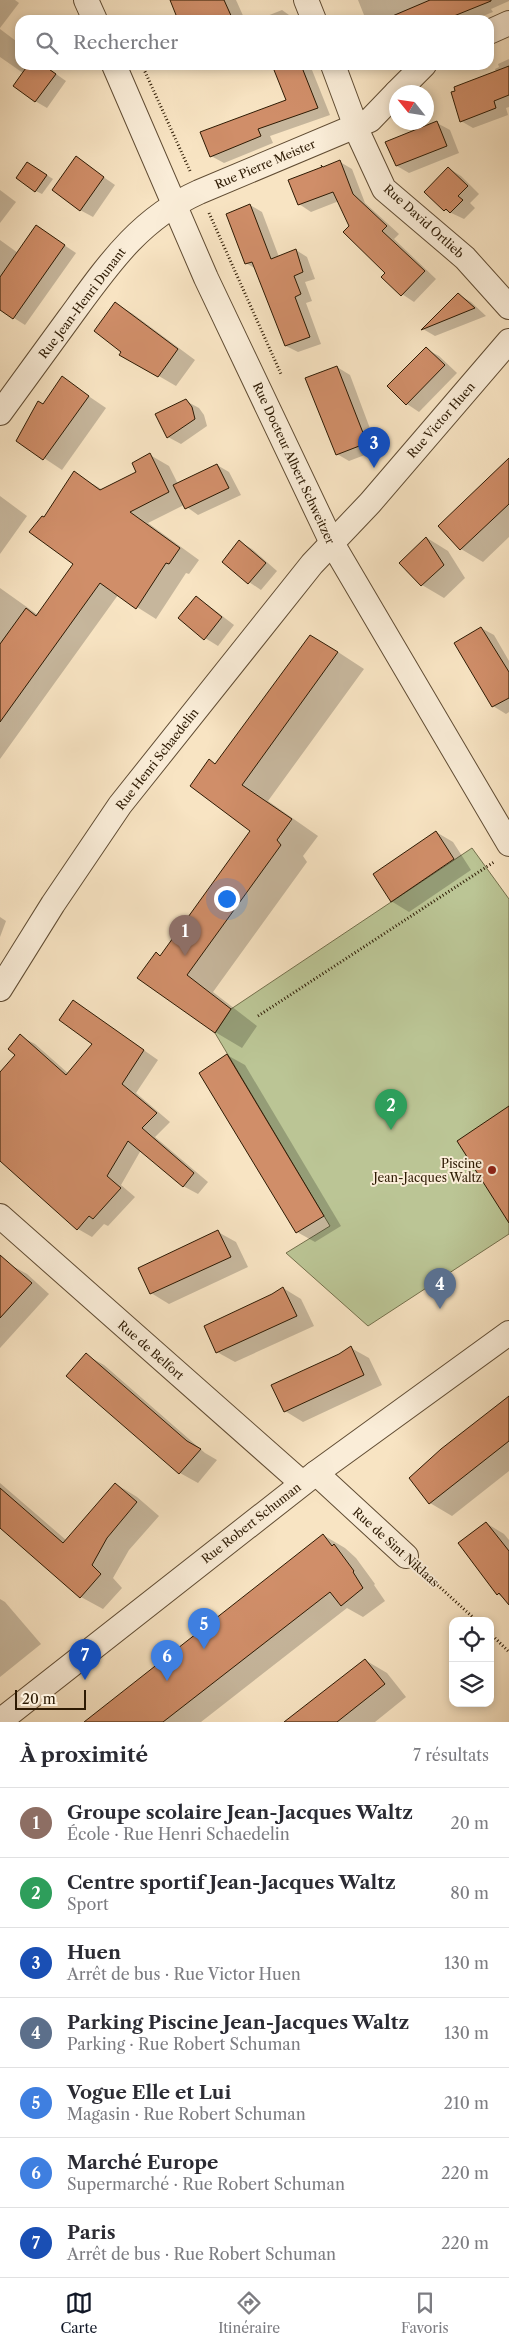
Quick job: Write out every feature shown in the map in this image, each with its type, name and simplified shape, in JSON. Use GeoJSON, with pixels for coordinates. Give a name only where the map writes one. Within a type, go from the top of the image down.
{"type":"FeatureCollection","features":[{"type":"Feature","properties":{"kind":"street"},"geometry":{"type":"LineString","coordinates":[[86,0],[93,15]]}},
{"type":"Feature","properties":{"kind":"street"},"geometry":{"type":"LineString","coordinates":[[306,0],[312,15]]}},
{"type":"Feature","properties":{"kind":"street"},"geometry":{"type":"LineString","coordinates":[[494,30],[509,23]]}},
{"type":"Feature","properties":{"kind":"street","name":"Rue Docteur Albert Schweitzer"},"geometry":{"type":"LineString","coordinates":[[116,70],[206,278],[332,543],[505,851]]}},
{"type":"Feature","properties":{"kind":"street"},"geometry":{"type":"LineString","coordinates":[[335,70],[356,126]]}},
{"type":"Feature","properties":{"kind":"street","name":"Rue Pierre Meister"},"geometry":{"type":"LineString","coordinates":[[405,85],[419,70]]}},
{"type":"Feature","properties":{"kind":"street","name":"Rue Pierre Meister"},"geometry":{"type":"LineString","coordinates":[[174,203],[370,120],[389,101]]}},
{"type":"Feature","properties":{"kind":"street","name":"Rue David Ortlieb"},"geometry":{"type":"LineString","coordinates":[[356,126],[384,189],[465,258],[509,306]]}},
{"type":"Feature","properties":{"kind":"street","name":"Rue Jean-Henri Dunant"},"geometry":{"type":"LineString","coordinates":[[0,413],[116,255],[159,214],[174,203]]}},
{"type":"Feature","properties":{"kind":"street","name":"Rue Victor Huen"},"geometry":{"type":"LineString","coordinates":[[332,543],[370,503],[509,341]]}},
{"type":"Feature","properties":{"kind":"street","name":"Rue Henri Schaedelin"},"geometry":{"type":"LineString","coordinates":[[0,989],[53,904],[120,805],[292,588],[332,543]]}},
{"type":"Feature","properties":{"kind":"street","name":"Rue de Belfort"},"geometry":{"type":"LineString","coordinates":[[0,1216],[309,1478]]}},
{"type":"Feature","properties":{"kind":"street","name":"Rue Robert Schuman"},"geometry":{"type":"LineString","coordinates":[[0,1721],[309,1478],[509,1333]]}},
{"type":"Feature","properties":{"kind":"street","name":"Rue de Sint Niklaas"},"geometry":{"type":"LineString","coordinates":[[309,1478],[406,1556]]}},
{"type":"Feature","properties":{"kind":"path","name":"Rue Docteur Albert Schweitzer"},"geometry":{"type":"LineString","coordinates":[[144,70],[284,382]]}},
{"type":"Feature","properties":{"kind":"path"},"geometry":{"type":"LineString","coordinates":[[258,1016],[505,851]]}},
{"type":"Feature","properties":{"kind":"path","name":"Rue de Sint Niklaas"},"geometry":{"type":"LineString","coordinates":[[406,1556],[473,1617]]}},
{"type":"Feature","properties":{"kind":"path"},"geometry":{"type":"LineString","coordinates":[[494,1637],[509,1652]]}},
{"type":"Feature","properties":{"kind":"green space"},"geometry":{"type":"Polygon","coordinates":[[[472,848],[509,899],[509,1234],[368,1326],[286,1253],[330,1226],[215,1033],[231,1009],[472,848]]]}},
{"type":"Feature","properties":{"kind":"building"},"geometry":{"type":"Polygon","coordinates":[[[170,0],[224,0],[231,15],[176,15],[170,0]]]}},
{"type":"Feature","properties":{"kind":"building"},"geometry":{"type":"Polygon","coordinates":[[[430,0],[491,0],[456,15],[395,15],[430,0]]]}},
{"type":"Feature","properties":{"kind":"building"},"geometry":{"type":"Polygon","coordinates":[[[509,66],[509,95],[494,101],[496,108],[460,122],[451,92],[455,91],[454,87],[509,66]]]}},
{"type":"Feature","properties":{"kind":"building"},"geometry":{"type":"Polygon","coordinates":[[[24,70],[50,70],[56,74],[35,102],[13,86],[24,70]]]}},
{"type":"Feature","properties":{"kind":"building"},"geometry":{"type":"Polygon","coordinates":[[[274,70],[303,70],[318,108],[258,129],[261,136],[210,157],[200,132],[286,100],[274,70]]]}},
{"type":"Feature","properties":{"kind":"building"},"geometry":{"type":"Polygon","coordinates":[[[437,121],[447,146],[396,166],[385,142],[415,130],[434,130],[434,122],[437,121]]]}},
{"type":"Feature","properties":{"kind":"building"},"geometry":{"type":"Polygon","coordinates":[[[76,156],[104,177],[80,211],[52,190],[76,156]]]}},
{"type":"Feature","properties":{"kind":"building"},"geometry":{"type":"Polygon","coordinates":[[[340,160],[353,194],[387,226],[382,231],[425,271],[401,296],[381,277],[385,273],[343,232],[349,226],[333,192],[298,205],[288,180],[322,167],[321,165],[323,167],[340,160]]]}},
{"type":"Feature","properties":{"kind":"building"},"geometry":{"type":"Polygon","coordinates":[[[27,162],[47,175],[35,192],[16,178],[27,162]]]}},
{"type":"Feature","properties":{"kind":"building"},"geometry":{"type":"Polygon","coordinates":[[[448,167],[468,186],[458,196],[463,200],[450,213],[446,209],[444,211],[424,192],[448,167]]]}},
{"type":"Feature","properties":{"kind":"building"},"geometry":{"type":"Polygon","coordinates":[[[250,204],[271,259],[296,249],[303,272],[294,276],[301,294],[295,297],[310,337],[285,346],[252,262],[245,264],[226,214],[250,204]]]}},
{"type":"Feature","properties":{"kind":"building"},"geometry":{"type":"Polygon","coordinates":[[[36,225],[65,245],[13,319],[0,310],[0,277],[36,225]]]}},
{"type":"Feature","properties":{"kind":"building"},"geometry":{"type":"Polygon","coordinates":[[[458,293],[475,308],[421,330],[458,293]]]}},
{"type":"Feature","properties":{"kind":"building"},"geometry":{"type":"Polygon","coordinates":[[[115,302],[178,349],[158,377],[119,355],[121,352],[94,331],[115,302]]]}},
{"type":"Feature","properties":{"kind":"building"},"geometry":{"type":"Polygon","coordinates":[[[426,347],[445,365],[406,405],[387,386],[426,347]]]}},
{"type":"Feature","properties":{"kind":"building"},"geometry":{"type":"Polygon","coordinates":[[[337,366],[367,443],[336,455],[305,378],[337,366]]]}},
{"type":"Feature","properties":{"kind":"building"},"geometry":{"type":"Polygon","coordinates":[[[62,376],[89,396],[43,460],[16,441],[38,401],[43,404],[62,376]]]}},
{"type":"Feature","properties":{"kind":"building"},"geometry":{"type":"Polygon","coordinates":[[[186,399],[192,407],[195,419],[167,438],[155,414],[186,399]]]}},
{"type":"Feature","properties":{"kind":"building"},"geometry":{"type":"Polygon","coordinates":[[[150,453],[169,492],[130,512],[180,548],[169,564],[166,563],[136,609],[100,583],[0,722],[0,644],[26,608],[36,616],[73,564],[29,532],[42,516],[44,517],[74,471],[100,490],[136,472],[132,463],[150,453]]]}},
{"type":"Feature","properties":{"kind":"building"},"geometry":{"type":"Polygon","coordinates":[[[509,458],[509,504],[460,550],[438,526],[509,458]]]}},
{"type":"Feature","properties":{"kind":"building"},"geometry":{"type":"Polygon","coordinates":[[[217,464],[229,488],[185,509],[173,485],[217,464]]]}},
{"type":"Feature","properties":{"kind":"building"},"geometry":{"type":"Polygon","coordinates":[[[426,537],[444,565],[421,586],[399,563],[426,537]]]}},
{"type":"Feature","properties":{"kind":"building"},"geometry":{"type":"Polygon","coordinates":[[[239,540],[266,563],[248,584],[222,562],[239,540]]]}},
{"type":"Feature","properties":{"kind":"building"},"geometry":{"type":"Polygon","coordinates":[[[196,596],[222,617],[204,640],[178,618],[196,596]]]}},
{"type":"Feature","properties":{"kind":"building"},"geometry":{"type":"Polygon","coordinates":[[[481,627],[509,672],[509,698],[492,707],[454,643],[481,627]]]}},
{"type":"Feature","properties":{"kind":"building"},"geometry":{"type":"Polygon","coordinates":[[[310,635],[338,652],[242,785],[292,819],[277,840],[281,845],[187,975],[231,1009],[215,1033],[137,978],[156,952],[160,956],[250,831],[190,786],[209,759],[215,764],[310,635]]]}},
{"type":"Feature","properties":{"kind":"building"},"geometry":{"type":"Polygon","coordinates":[[[436,831],[454,859],[391,902],[373,874],[436,831]]]}},
{"type":"Feature","properties":{"kind":"building"},"geometry":{"type":"Polygon","coordinates":[[[73,1000],[144,1050],[122,1084],[157,1113],[142,1128],[194,1173],[183,1187],[128,1141],[107,1176],[121,1188],[93,1219],[89,1216],[77,1230],[0,1161],[0,1072],[15,1055],[8,1049],[20,1034],[66,1075],[92,1044],[59,1020],[73,1000]]]}},
{"type":"Feature","properties":{"kind":"building"},"geometry":{"type":"Polygon","coordinates":[[[227,1054],[324,1216],[296,1233],[199,1073],[227,1054]]]}},
{"type":"Feature","properties":{"kind":"building","name":"Piscine Jean-Jacques Waltz"},"geometry":{"type":"Polygon","coordinates":[[[509,1106],[509,1223],[457,1141],[509,1106]]]}},
{"type":"Feature","properties":{"kind":"building"},"geometry":{"type":"Polygon","coordinates":[[[218,1230],[231,1257],[150,1294],[138,1268],[218,1230]]]}},
{"type":"Feature","properties":{"kind":"building"},"geometry":{"type":"Polygon","coordinates":[[[0,1255],[32,1283],[0,1318],[0,1255]]]}},
{"type":"Feature","properties":{"kind":"building"},"geometry":{"type":"Polygon","coordinates":[[[283,1287],[297,1316],[216,1353],[204,1326],[283,1287]]]}},
{"type":"Feature","properties":{"kind":"building"},"geometry":{"type":"Polygon","coordinates":[[[351,1346],[364,1375],[284,1412],[271,1385],[339,1354],[351,1346]]]}},
{"type":"Feature","properties":{"kind":"building"},"geometry":{"type":"Polygon","coordinates":[[[86,1353],[187,1441],[201,1449],[179,1474],[66,1376],[86,1353]]]}},
{"type":"Feature","properties":{"kind":"building"},"geometry":{"type":"Polygon","coordinates":[[[509,1396],[509,1441],[429,1504],[409,1478],[441,1449],[509,1396]]]}},
{"type":"Feature","properties":{"kind":"building"},"geometry":{"type":"Polygon","coordinates":[[[115,1483],[137,1502],[107,1538],[92,1565],[101,1574],[80,1598],[0,1528],[0,1488],[63,1543],[115,1483]]]}},
{"type":"Feature","properties":{"kind":"building"},"geometry":{"type":"Polygon","coordinates":[[[486,1522],[509,1551],[509,1605],[499,1593],[497,1595],[458,1543],[486,1522]]]}},
{"type":"Feature","properties":{"kind":"building"},"geometry":{"type":"Polygon","coordinates":[[[323,1534],[332,1546],[334,1544],[354,1571],[363,1588],[341,1606],[330,1592],[163,1722],[84,1722],[323,1534]]]}},
{"type":"Feature","properties":{"kind":"building"},"geometry":{"type":"Polygon","coordinates":[[[365,1659],[385,1684],[337,1722],[284,1722],[365,1659]]]}},
{"type":"Feature","properties":{"kind":"place","name":"Huen"},"geometry":{"type":"Point","coordinates":[374,468]}},
{"type":"Feature","properties":{"kind":"place","name":"Groupe scolaire Jean-Jacques Waltz"},"geometry":{"type":"Point","coordinates":[185,956]}},
{"type":"Feature","properties":{"kind":"place","name":"Centre sportif Jean-Jacques Waltz"},"geometry":{"type":"Point","coordinates":[391,1130]}},
{"type":"Feature","properties":{"kind":"place","name":"Piscine Jean-Jacques Waltz"},"geometry":{"type":"Point","coordinates":[492,1170]}},
{"type":"Feature","properties":{"kind":"place","name":"Parking Piscine Jean-Jacques Waltz"},"geometry":{"type":"Point","coordinates":[440,1309]}},
{"type":"Feature","properties":{"kind":"place","name":"Vogue Elle et Lui"},"geometry":{"type":"Point","coordinates":[204,1649]}},
{"type":"Feature","properties":{"kind":"place","name":"Paris"},"geometry":{"type":"Point","coordinates":[85,1680]}},
{"type":"Feature","properties":{"kind":"place","name":"Marché Europe"},"geometry":{"type":"Point","coordinates":[167,1681]}}]}
